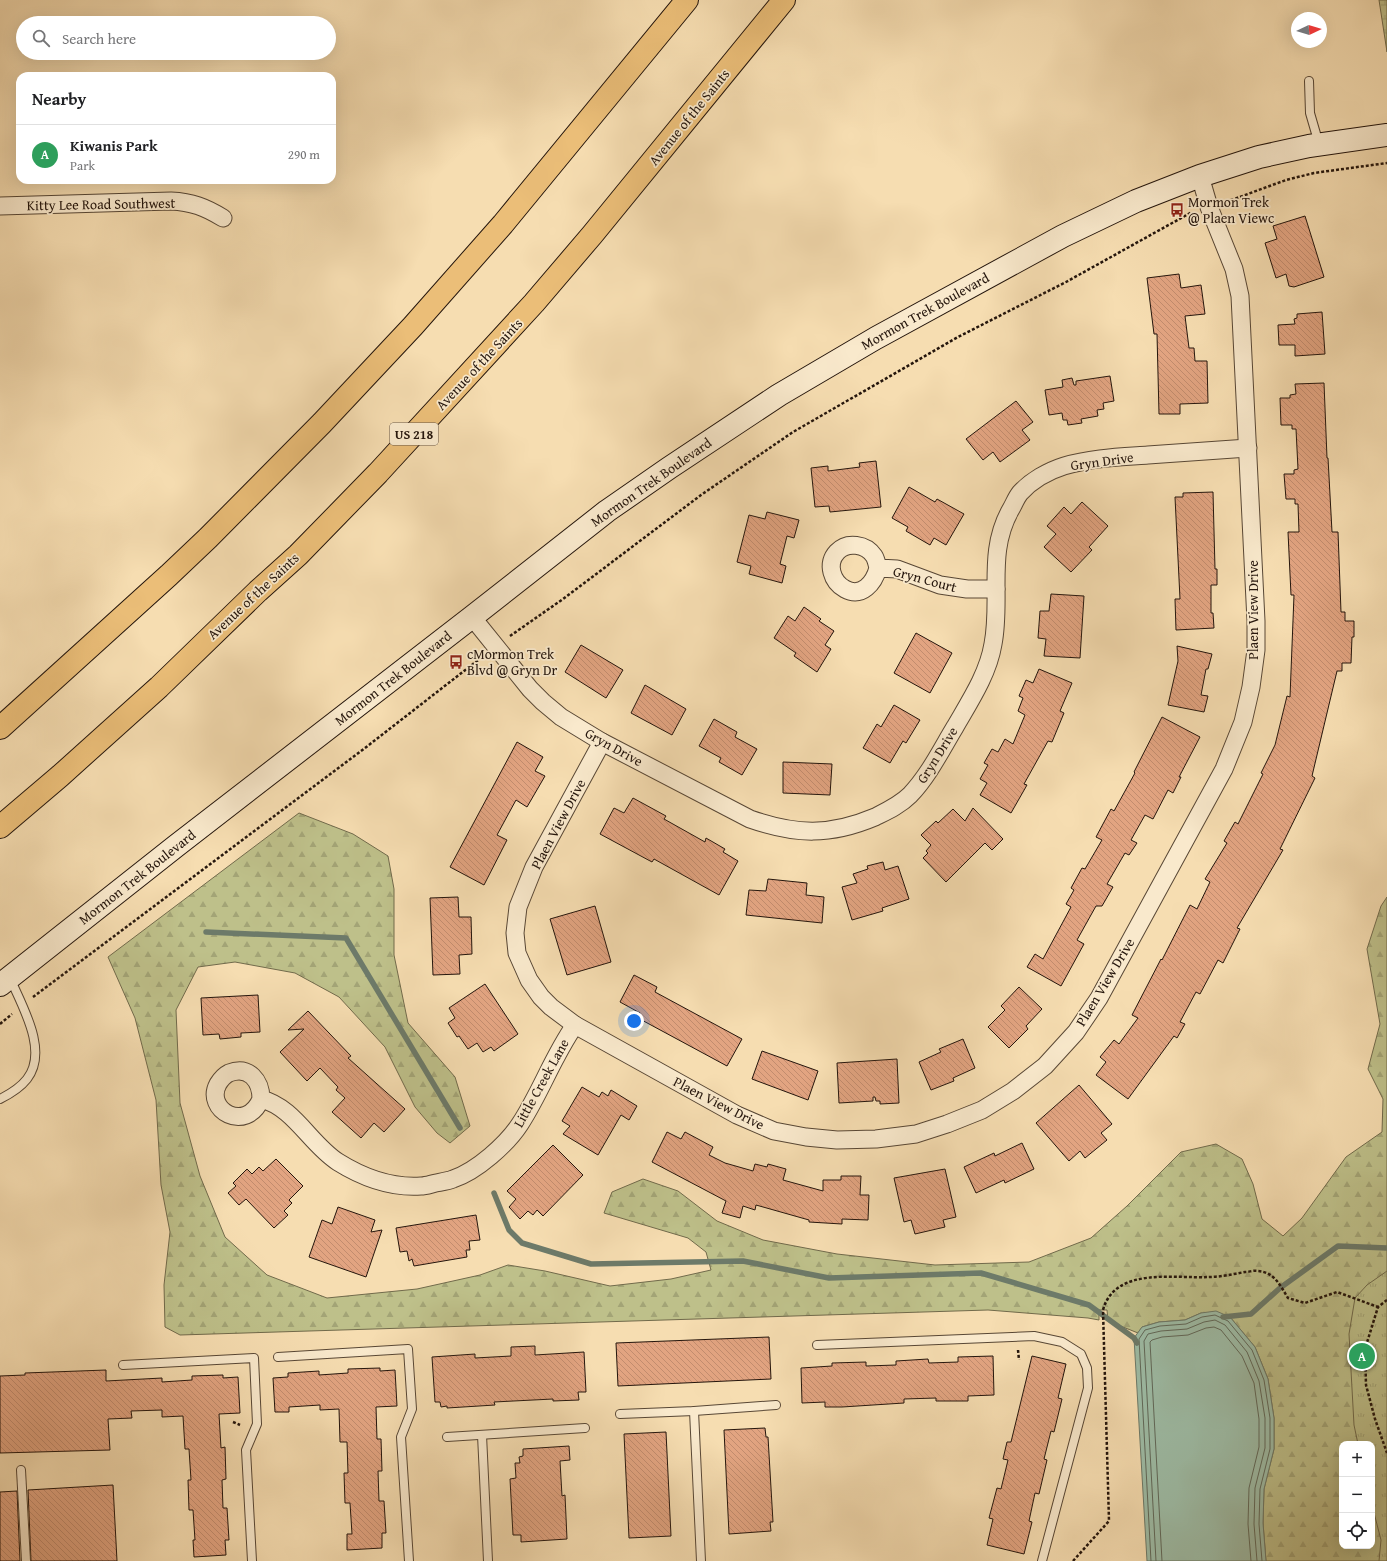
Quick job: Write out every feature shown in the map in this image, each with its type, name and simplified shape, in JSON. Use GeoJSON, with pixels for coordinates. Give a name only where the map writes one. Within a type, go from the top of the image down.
{"type":"FeatureCollection","features":[{"type":"Feature","properties":{"kind":"highway"},"geometry":{"type":"LineString","coordinates":[[0,728],[158,586],[208,538],[322,423],[413,326],[503,224],[687,0]]}},
{"type":"Feature","properties":{"kind":"highway","name":"Avenue of the Saints"},"geometry":{"type":"LineString","coordinates":[[0,827],[159,687],[298,554],[378,473],[539,297],[592,235],[784,0]]}},
{"type":"Feature","properties":{"kind":"main road","name":"Mormon Trek Boulevard"},"geometry":{"type":"LineString","coordinates":[[5,982],[176,846],[608,511],[778,395],[876,338],[1063,236],[1136,201],[1200,176],[1260,157],[1319,144],[1387,135]]}},
{"type":"Feature","properties":{"kind":"street","name":"Plaen View Drive"},"geometry":{"type":"LineString","coordinates":[[602,742],[534,867],[518,907],[515,933],[517,953],[529,980],[541,997],[551,1007],[575,1025],[737,1115],[774,1131],[806,1137],[837,1140],[916,1134],[947,1124],[988,1106],[1013,1091],[1044,1066],[1076,1032],[1099,998],[1224,769],[1243,722],[1251,687],[1256,650],[1256,614],[1240,296],[1234,269],[1208,207],[1200,176]]}},
{"type":"Feature","properties":{"kind":"street","name":"Kitty Lee Road Southwest"},"geometry":{"type":"LineString","coordinates":[[0,206],[171,201],[185,202],[205,208],[223,218]]}},
{"type":"Feature","properties":{"kind":"street","name":"Gryn Drive"},"geometry":{"type":"LineString","coordinates":[[472,617],[543,702],[561,717],[602,742],[750,819],[773,827],[802,831],[828,831],[857,825],[888,811],[908,797],[924,779],[973,696],[986,669],[993,644],[996,614],[995,571],[998,542],[1008,515],[1020,494],[1040,477],[1063,466],[1095,459],[1248,448]]}},
{"type":"Feature","properties":{"kind":"street","name":"Gryn Court"},"geometry":{"type":"LineString","coordinates":[[878,568],[896,569],[940,585],[967,590],[996,589]]}},
{"type":"Feature","properties":{"kind":"street","name":"Little Creek Lane"},"geometry":{"type":"LineString","coordinates":[[261,1099],[266,1100],[285,1111],[332,1158],[354,1172],[369,1179],[399,1185],[421,1187],[455,1179],[481,1164],[504,1145],[520,1124],[565,1039],[575,1025]]}},
{"type":"Feature","properties":{"kind":"lane"},"geometry":{"type":"LineString","coordinates":[[1309,81],[1310,113],[1319,144]]}},
{"type":"Feature","properties":{"kind":"lane"},"geometry":{"type":"LineString","coordinates":[[0,1099],[17,1089],[27,1079],[32,1070],[35,1056],[35,1043],[32,1029],[22,1006],[5,982]]}},
{"type":"Feature","properties":{"kind":"lane"},"geometry":{"type":"LineString","coordinates":[[817,1345],[1034,1336],[1062,1342],[1081,1354],[1087,1368],[1088,1388],[1042,1561]]}},
{"type":"Feature","properties":{"kind":"lane"},"geometry":{"type":"LineString","coordinates":[[278,1357],[408,1350],[412,1409],[400,1437],[409,1561]]}},
{"type":"Feature","properties":{"kind":"lane"},"geometry":{"type":"LineString","coordinates":[[124,1364],[254,1358],[257,1424],[246,1450],[252,1561]]}},
{"type":"Feature","properties":{"kind":"lane"},"geometry":{"type":"LineString","coordinates":[[620,1414],[776,1406]]}},
{"type":"Feature","properties":{"kind":"lane"},"geometry":{"type":"LineString","coordinates":[[694,1411],[701,1561]]}},
{"type":"Feature","properties":{"kind":"lane"},"geometry":{"type":"LineString","coordinates":[[447,1437],[585,1428]]}},
{"type":"Feature","properties":{"kind":"lane"},"geometry":{"type":"LineString","coordinates":[[482,1435],[488,1561]]}},
{"type":"Feature","properties":{"kind":"lane"},"geometry":{"type":"LineString","coordinates":[[21,1470],[26,1561]]}},
{"type":"Feature","properties":{"kind":"path"},"geometry":{"type":"LineString","coordinates":[[0,1024],[51,983],[359,753],[495,646],[563,599],[701,495],[793,432],[958,337],[1066,282],[1194,211],[1228,202],[1266,187],[1302,176],[1387,163]]}},
{"type":"Feature","properties":{"kind":"path"},"geometry":{"type":"LineString","coordinates":[[1073,1561],[1109,1521],[1103,1310],[1114,1290],[1130,1281],[1164,1276],[1209,1278],[1258,1271],[1275,1277],[1288,1298],[1305,1303],[1337,1292],[1378,1307]]}},
{"type":"Feature","properties":{"kind":"path"},"geometry":{"type":"LineString","coordinates":[[1387,1300],[1378,1307],[1365,1349],[1366,1385],[1375,1419],[1387,1453]]}},
{"type":"Feature","properties":{"kind":"path"},"geometry":{"type":"LineString","coordinates":[[1018,1350],[1019,1360]]}},
{"type":"Feature","properties":{"kind":"path"},"geometry":{"type":"LineString","coordinates":[[233,1422],[240,1425]]}},
{"type":"Feature","properties":{"kind":"green space"},"geometry":{"type":"Polygon","coordinates":[[[1379,0],[1387,0],[1387,52],[1379,0]]]}},
{"type":"Feature","properties":{"kind":"green space"},"geometry":{"type":"Polygon","coordinates":[[[299,813],[353,834],[388,856],[394,889],[394,955],[408,1023],[455,1077],[470,1126],[450,1143],[437,1133],[415,1107],[385,1047],[339,997],[295,973],[235,962],[198,967],[176,1010],[180,1103],[200,1176],[225,1237],[267,1275],[327,1298],[417,1289],[480,1275],[508,1265],[545,1271],[610,1286],[671,1279],[711,1270],[706,1252],[688,1238],[604,1213],[612,1192],[643,1179],[678,1191],[717,1221],[763,1240],[837,1254],[935,1265],[1029,1262],[1091,1238],[1127,1206],[1181,1152],[1216,1144],[1242,1159],[1253,1184],[1262,1219],[1283,1236],[1302,1218],[1346,1157],[1382,1132],[1383,1099],[1368,1069],[1380,1024],[1367,949],[1381,906],[1387,897],[1387,1271],[1367,1285],[1355,1298],[1349,1334],[1354,1425],[1357,1441],[1339,1441],[1339,1549],[1375,1549],[1375,1517],[1381,1540],[1379,1561],[1266,1561],[1263,1523],[1264,1489],[1274,1449],[1274,1418],[1268,1379],[1255,1347],[1230,1317],[1201,1313],[1185,1320],[1159,1322],[1142,1327],[1138,1333],[1108,1321],[1107,1310],[1099,1310],[1099,1320],[988,1310],[180,1335],[165,1327],[164,1285],[170,1232],[161,1185],[156,1100],[135,1018],[108,957],[299,813]]]}},
{"type":"Feature","properties":{"kind":"green space"},"geometry":{"type":"Polygon","coordinates":[[[1387,1265],[1387,1561],[1349,1561],[1367,1549],[1375,1549],[1375,1441],[1342,1441],[1332,1269],[1387,1265]]]}},
{"type":"Feature","properties":{"kind":"water"},"geometry":{"type":"Polygon","coordinates":[[[1216,1311],[1230,1317],[1255,1347],[1268,1379],[1274,1418],[1274,1449],[1264,1489],[1263,1523],[1266,1561],[1147,1561],[1134,1338],[1142,1327],[1159,1322],[1185,1320],[1201,1313],[1216,1311]]]}},
{"type":"Feature","properties":{"kind":"building"},"geometry":{"type":"Polygon","coordinates":[[[1305,216],[1324,277],[1294,287],[1289,286],[1286,274],[1276,278],[1265,243],[1277,239],[1273,226],[1305,216]]]}},
{"type":"Feature","properties":{"kind":"building"},"geometry":{"type":"Polygon","coordinates":[[[1179,274],[1181,288],[1201,285],[1205,314],[1185,316],[1189,348],[1194,348],[1195,361],[1207,361],[1208,403],[1180,404],[1180,414],[1159,414],[1157,334],[1154,334],[1147,278],[1179,274]]]}},
{"type":"Feature","properties":{"kind":"building"},"geometry":{"type":"Polygon","coordinates":[[[1322,312],[1325,354],[1295,356],[1295,345],[1279,345],[1278,325],[1295,324],[1294,319],[1297,318],[1297,314],[1322,312]]]}},
{"type":"Feature","properties":{"kind":"building"},"geometry":{"type":"Polygon","coordinates":[[[1110,376],[1114,401],[1103,403],[1104,409],[1097,410],[1098,416],[1081,419],[1082,423],[1068,425],[1067,420],[1063,420],[1062,413],[1049,415],[1045,390],[1063,387],[1062,380],[1072,378],[1074,385],[1076,385],[1076,381],[1110,376]]]}},
{"type":"Feature","properties":{"kind":"building"},"geometry":{"type":"Polygon","coordinates":[[[1324,383],[1332,532],[1338,532],[1341,612],[1345,612],[1345,621],[1354,621],[1351,663],[1342,663],[1342,671],[1337,671],[1312,776],[1315,778],[1280,849],[1283,850],[1237,928],[1240,929],[1223,963],[1218,960],[1200,994],[1196,992],[1180,1022],[1185,1024],[1177,1038],[1174,1036],[1128,1099],[1096,1075],[1106,1062],[1100,1057],[1114,1040],[1119,1044],[1138,1018],[1132,1015],[1190,905],[1197,909],[1210,882],[1205,879],[1227,843],[1224,841],[1235,822],[1238,824],[1263,774],[1261,773],[1275,745],[1287,696],[1290,697],[1294,595],[1291,595],[1288,532],[1299,532],[1298,504],[1295,504],[1295,499],[1286,499],[1284,474],[1294,474],[1294,470],[1298,469],[1296,429],[1292,429],[1292,425],[1281,425],[1280,398],[1290,398],[1290,395],[1296,394],[1295,384],[1324,383]]]}},
{"type":"Feature","properties":{"kind":"building"},"geometry":{"type":"Polygon","coordinates":[[[1016,401],[1033,422],[1022,430],[1030,440],[1000,462],[993,452],[983,460],[966,439],[1016,401]]]}},
{"type":"Feature","properties":{"kind":"building"},"geometry":{"type":"Polygon","coordinates":[[[876,461],[881,507],[830,512],[829,506],[815,507],[811,468],[828,466],[828,471],[860,467],[859,463],[876,461]]]}},
{"type":"Feature","properties":{"kind":"building"},"geometry":{"type":"Polygon","coordinates":[[[909,487],[935,502],[937,499],[964,514],[946,545],[934,538],[930,545],[906,531],[908,527],[892,518],[909,487]]]}},
{"type":"Feature","properties":{"kind":"building"},"geometry":{"type":"Polygon","coordinates":[[[1213,492],[1215,569],[1217,569],[1217,585],[1211,585],[1211,613],[1213,613],[1214,628],[1176,630],[1175,599],[1180,599],[1175,497],[1183,497],[1183,493],[1213,492]]]}},
{"type":"Feature","properties":{"kind":"building"},"geometry":{"type":"Polygon","coordinates":[[[1082,502],[1108,526],[1089,547],[1092,550],[1071,572],[1044,547],[1056,534],[1047,526],[1064,507],[1071,514],[1082,502]]]}},
{"type":"Feature","properties":{"kind":"building"},"geometry":{"type":"Polygon","coordinates":[[[767,512],[799,520],[794,538],[787,536],[780,564],[786,566],[782,583],[749,574],[751,566],[737,562],[749,515],[765,519],[767,512]]]}},
{"type":"Feature","properties":{"kind":"building"},"geometry":{"type":"Polygon","coordinates":[[[1051,594],[1084,596],[1080,658],[1044,656],[1046,639],[1038,638],[1040,611],[1049,611],[1051,594]]]}},
{"type":"Feature","properties":{"kind":"building"},"geometry":{"type":"Polygon","coordinates":[[[804,607],[821,619],[819,621],[834,631],[825,645],[831,649],[817,672],[794,656],[796,653],[774,638],[788,616],[795,621],[804,607]]]}},
{"type":"Feature","properties":{"kind":"building"},"geometry":{"type":"Polygon","coordinates":[[[916,633],[952,653],[930,693],[894,673],[916,633]]]}},
{"type":"Feature","properties":{"kind":"building"},"geometry":{"type":"Polygon","coordinates":[[[581,645],[623,670],[606,698],[565,672],[581,645]]]}},
{"type":"Feature","properties":{"kind":"building"},"geometry":{"type":"Polygon","coordinates":[[[1177,646],[1212,654],[1208,669],[1206,669],[1201,695],[1208,696],[1204,712],[1168,705],[1178,661],[1177,646]]]}},
{"type":"Feature","properties":{"kind":"building"},"geometry":{"type":"Polygon","coordinates":[[[1039,669],[1072,683],[1060,711],[1064,713],[1052,742],[1048,741],[1024,784],[1027,785],[1011,813],[980,795],[987,783],[980,779],[988,765],[984,763],[992,749],[998,752],[1005,739],[1013,744],[1025,715],[1018,711],[1023,698],[1019,696],[1026,680],[1033,683],[1039,669]]]}},
{"type":"Feature","properties":{"kind":"building"},"geometry":{"type":"Polygon","coordinates":[[[645,685],[686,709],[672,735],[631,713],[645,685]]]}},
{"type":"Feature","properties":{"kind":"building"},"geometry":{"type":"Polygon","coordinates":[[[894,705],[920,720],[906,743],[903,741],[890,763],[863,748],[877,724],[881,727],[894,705]]]}},
{"type":"Feature","properties":{"kind":"building"},"geometry":{"type":"Polygon","coordinates":[[[1162,717],[1200,737],[1179,777],[1181,777],[1173,793],[1168,790],[1153,819],[1145,815],[1131,840],[1137,843],[1129,855],[1125,853],[1107,884],[1113,887],[1102,906],[1096,906],[1077,940],[1084,944],[1061,986],[1027,967],[1035,954],[1043,959],[1071,907],[1066,904],[1074,890],[1071,888],[1082,868],[1085,869],[1102,840],[1096,837],[1111,809],[1114,811],[1135,773],[1134,772],[1162,717]]]}},
{"type":"Feature","properties":{"kind":"building"},"geometry":{"type":"Polygon","coordinates":[[[714,719],[737,732],[735,737],[757,749],[742,775],[719,762],[721,758],[699,746],[714,719]]]}},
{"type":"Feature","properties":{"kind":"building"},"geometry":{"type":"Polygon","coordinates":[[[517,742],[543,757],[535,771],[545,776],[527,807],[516,800],[497,835],[507,840],[484,885],[450,867],[517,742]]]}},
{"type":"Feature","properties":{"kind":"building"},"geometry":{"type":"Polygon","coordinates":[[[783,762],[832,764],[830,795],[783,793],[783,762]]]}},
{"type":"Feature","properties":{"kind":"building"},"geometry":{"type":"Polygon","coordinates":[[[633,798],[666,816],[664,819],[705,842],[706,838],[725,849],[723,852],[738,861],[719,895],[654,859],[652,862],[600,834],[614,808],[624,813],[633,798]]]}},
{"type":"Feature","properties":{"kind":"building"},"geometry":{"type":"Polygon","coordinates":[[[973,808],[1003,839],[992,850],[985,843],[946,882],[923,858],[928,853],[926,851],[931,845],[921,835],[936,821],[938,823],[953,809],[965,821],[973,808]]]}},
{"type":"Feature","properties":{"kind":"building"},"geometry":{"type":"Polygon","coordinates":[[[883,862],[885,870],[898,866],[909,899],[882,908],[883,911],[852,920],[842,887],[857,883],[853,874],[868,869],[867,866],[883,862]]]}},
{"type":"Feature","properties":{"kind":"building"},"geometry":{"type":"Polygon","coordinates":[[[768,879],[807,883],[806,895],[824,897],[822,923],[746,915],[749,890],[766,891],[768,879]]]}},
{"type":"Feature","properties":{"kind":"building"},"geometry":{"type":"Polygon","coordinates":[[[458,897],[459,917],[471,917],[472,954],[459,955],[460,974],[433,975],[430,898],[458,897]]]}},
{"type":"Feature","properties":{"kind":"building"},"geometry":{"type":"Polygon","coordinates":[[[595,906],[611,962],[567,975],[550,919],[595,906]]]}},
{"type":"Feature","properties":{"kind":"building"},"geometry":{"type":"Polygon","coordinates":[[[634,975],[657,987],[655,992],[742,1039],[727,1066],[638,1018],[640,1013],[620,1002],[634,975]]]}},
{"type":"Feature","properties":{"kind":"building"},"geometry":{"type":"Polygon","coordinates":[[[485,984],[518,1034],[494,1051],[491,1047],[483,1052],[477,1043],[468,1049],[459,1036],[457,1037],[448,1023],[455,1018],[449,1008],[485,984]]]}},
{"type":"Feature","properties":{"kind":"building"},"geometry":{"type":"Polygon","coordinates":[[[1019,987],[1042,1009],[1026,1026],[1028,1029],[1009,1048],[988,1027],[1005,1010],[1001,1006],[1019,987]]]}},
{"type":"Feature","properties":{"kind":"building"},"geometry":{"type":"Polygon","coordinates":[[[258,995],[260,1032],[241,1033],[241,1037],[220,1039],[219,1034],[203,1035],[201,998],[258,995]]]}},
{"type":"Feature","properties":{"kind":"building"},"geometry":{"type":"Polygon","coordinates":[[[308,1011],[351,1056],[348,1058],[405,1109],[384,1132],[374,1123],[361,1138],[332,1112],[345,1098],[336,1090],[338,1087],[320,1068],[307,1081],[280,1052],[304,1029],[288,1030],[308,1011]]]}},
{"type":"Feature","properties":{"kind":"building"},"geometry":{"type":"Polygon","coordinates":[[[963,1039],[975,1068],[953,1078],[954,1081],[931,1090],[919,1062],[941,1052],[939,1049],[963,1039]]]}},
{"type":"Feature","properties":{"kind":"building"},"geometry":{"type":"Polygon","coordinates":[[[762,1051],[818,1071],[808,1100],[752,1079],[762,1051]]]}},
{"type":"Feature","properties":{"kind":"building"},"geometry":{"type":"Polygon","coordinates":[[[897,1059],[899,1103],[880,1104],[880,1101],[876,1101],[875,1097],[873,1097],[873,1101],[839,1103],[837,1063],[897,1059]]]}},
{"type":"Feature","properties":{"kind":"building"},"geometry":{"type":"Polygon","coordinates":[[[1079,1085],[1112,1124],[1101,1133],[1107,1140],[1085,1158],[1080,1151],[1069,1161],[1036,1123],[1079,1085]]]}},
{"type":"Feature","properties":{"kind":"building"},"geometry":{"type":"Polygon","coordinates":[[[582,1087],[599,1097],[602,1092],[608,1096],[611,1090],[637,1106],[629,1120],[621,1115],[598,1155],[563,1134],[570,1126],[562,1121],[582,1087]]]}},
{"type":"Feature","properties":{"kind":"building"},"geometry":{"type":"Polygon","coordinates":[[[667,1132],[681,1139],[685,1132],[713,1147],[709,1155],[725,1163],[753,1171],[755,1164],[767,1167],[768,1164],[786,1169],[783,1180],[823,1191],[823,1180],[841,1180],[841,1176],[861,1176],[860,1195],[869,1195],[868,1220],[842,1219],[842,1224],[809,1222],[809,1220],[756,1205],[755,1210],[743,1206],[740,1218],[722,1213],[726,1201],[652,1162],[667,1132]]]}},
{"type":"Feature","properties":{"kind":"building"},"geometry":{"type":"Polygon","coordinates":[[[1022,1143],[1034,1169],[1005,1183],[1004,1180],[976,1193],[964,1167],[994,1153],[995,1156],[1022,1143]]]}},
{"type":"Feature","properties":{"kind":"building"},"geometry":{"type":"Polygon","coordinates":[[[553,1145],[583,1175],[543,1216],[537,1210],[533,1215],[528,1211],[520,1219],[509,1207],[516,1199],[507,1191],[553,1145]]]}},
{"type":"Feature","properties":{"kind":"building"},"geometry":{"type":"Polygon","coordinates":[[[276,1159],[303,1186],[289,1200],[292,1203],[284,1211],[288,1215],[274,1228],[246,1199],[239,1205],[228,1193],[236,1186],[233,1183],[247,1169],[252,1174],[259,1167],[263,1171],[276,1159]]]}},
{"type":"Feature","properties":{"kind":"building"},"geometry":{"type":"Polygon","coordinates":[[[945,1169],[956,1217],[943,1220],[945,1227],[915,1234],[911,1220],[904,1222],[894,1178],[945,1169]]]}},
{"type":"Feature","properties":{"kind":"building"},"geometry":{"type":"Polygon","coordinates":[[[338,1207],[375,1220],[371,1232],[382,1230],[366,1277],[309,1257],[322,1220],[332,1224],[338,1207]]]}},
{"type":"Feature","properties":{"kind":"building"},"geometry":{"type":"Polygon","coordinates":[[[476,1215],[480,1240],[469,1241],[470,1250],[466,1250],[467,1257],[414,1266],[412,1259],[409,1261],[407,1251],[400,1252],[396,1228],[476,1215]]]}},
{"type":"Feature","properties":{"kind":"building"},"geometry":{"type":"Polygon","coordinates":[[[769,1337],[771,1379],[618,1386],[616,1343],[769,1337]]]}},
{"type":"Feature","properties":{"kind":"building"},"geometry":{"type":"Polygon","coordinates":[[[535,1346],[535,1355],[584,1352],[586,1392],[578,1392],[579,1400],[553,1401],[553,1399],[494,1402],[495,1405],[447,1408],[447,1406],[441,1407],[440,1402],[435,1402],[432,1357],[475,1354],[475,1358],[511,1356],[511,1347],[535,1346]]]}},
{"type":"Feature","properties":{"kind":"building"},"geometry":{"type":"Polygon","coordinates":[[[993,1356],[994,1395],[968,1396],[968,1401],[936,1401],[936,1398],[904,1399],[904,1403],[842,1407],[825,1407],[825,1402],[802,1403],[801,1368],[832,1366],[832,1363],[866,1362],[866,1366],[896,1365],[896,1361],[928,1359],[929,1363],[958,1362],[958,1357],[993,1356]]]}},
{"type":"Feature","properties":{"kind":"building"},"geometry":{"type":"Polygon","coordinates":[[[1032,1356],[1066,1364],[1058,1398],[1062,1399],[1054,1432],[1051,1431],[1044,1459],[1047,1460],[1039,1494],[1035,1493],[1029,1521],[1032,1522],[1024,1554],[987,1545],[993,1519],[989,1518],[997,1488],[1001,1489],[1008,1460],[1003,1459],[1007,1442],[1011,1442],[1032,1356]]]}},
{"type":"Feature","properties":{"kind":"building"},"geometry":{"type":"Polygon","coordinates":[[[380,1368],[380,1371],[395,1370],[397,1406],[376,1407],[377,1439],[381,1439],[382,1471],[378,1471],[379,1501],[384,1501],[386,1533],[382,1533],[382,1548],[347,1550],[347,1534],[352,1534],[350,1503],[345,1503],[344,1473],[348,1473],[347,1442],[340,1442],[339,1409],[320,1410],[320,1405],[289,1407],[289,1412],[275,1412],[273,1378],[288,1377],[288,1373],[319,1371],[319,1375],[348,1373],[348,1369],[380,1368]]]}},
{"type":"Feature","properties":{"kind":"building"},"geometry":{"type":"Polygon","coordinates":[[[106,1370],[106,1381],[162,1378],[162,1382],[192,1380],[192,1376],[223,1375],[223,1378],[238,1377],[240,1413],[219,1414],[221,1448],[225,1447],[226,1479],[222,1480],[223,1508],[227,1508],[229,1540],[225,1540],[226,1555],[194,1557],[193,1540],[195,1540],[193,1510],[189,1510],[188,1480],[191,1480],[189,1449],[185,1449],[183,1416],[162,1417],[162,1410],[131,1411],[132,1418],[108,1419],[110,1450],[0,1453],[0,1376],[25,1375],[25,1373],[106,1370]]]}},
{"type":"Feature","properties":{"kind":"building"},"geometry":{"type":"Polygon","coordinates":[[[765,1428],[766,1437],[768,1437],[773,1522],[770,1522],[771,1531],[729,1534],[724,1430],[765,1428]]]}},
{"type":"Feature","properties":{"kind":"building"},"geometry":{"type":"Polygon","coordinates":[[[666,1432],[671,1536],[629,1538],[624,1434],[666,1432]]]}},
{"type":"Feature","properties":{"kind":"building"},"geometry":{"type":"Polygon","coordinates":[[[569,1446],[570,1460],[560,1461],[562,1496],[565,1495],[567,1539],[521,1542],[521,1535],[513,1535],[510,1479],[516,1478],[515,1463],[520,1463],[519,1457],[523,1456],[523,1449],[569,1446]]]}},
{"type":"Feature","properties":{"kind":"building"},"geometry":{"type":"Polygon","coordinates":[[[113,1485],[117,1561],[31,1561],[28,1490],[113,1485]]]}},
{"type":"Feature","properties":{"kind":"building"},"geometry":{"type":"Polygon","coordinates":[[[17,1491],[20,1561],[0,1561],[0,1492],[17,1491]]]}},
{"type":"Feature","properties":{"kind":"waterway"},"geometry":{"type":"LineString","coordinates":[[206,932],[346,938],[460,1128]]}},
{"type":"Feature","properties":{"kind":"waterway"},"geometry":{"type":"LineString","coordinates":[[494,1193],[509,1230],[522,1243],[591,1264],[743,1261],[829,1278],[981,1273],[1089,1305],[1134,1338],[1137,1343]]}},
{"type":"Feature","properties":{"kind":"waterway"},"geometry":{"type":"LineString","coordinates":[[1223,1317],[1251,1314],[1280,1288],[1338,1246],[1387,1248]]}},
{"type":"Feature","properties":{"kind":"place","name":"Mormon Trek @ Plaen Viewc"},"geometry":{"type":"Point","coordinates":[1177,210]}},
{"type":"Feature","properties":{"kind":"place","name":"cMormon Trek Blvd @ Gryn Dr"},"geometry":{"type":"Point","coordinates":[456,662]}},
{"type":"Feature","properties":{"kind":"place","name":"Kiwanis Park"},"geometry":{"type":"Point","coordinates":[1362,1356]}}]}
